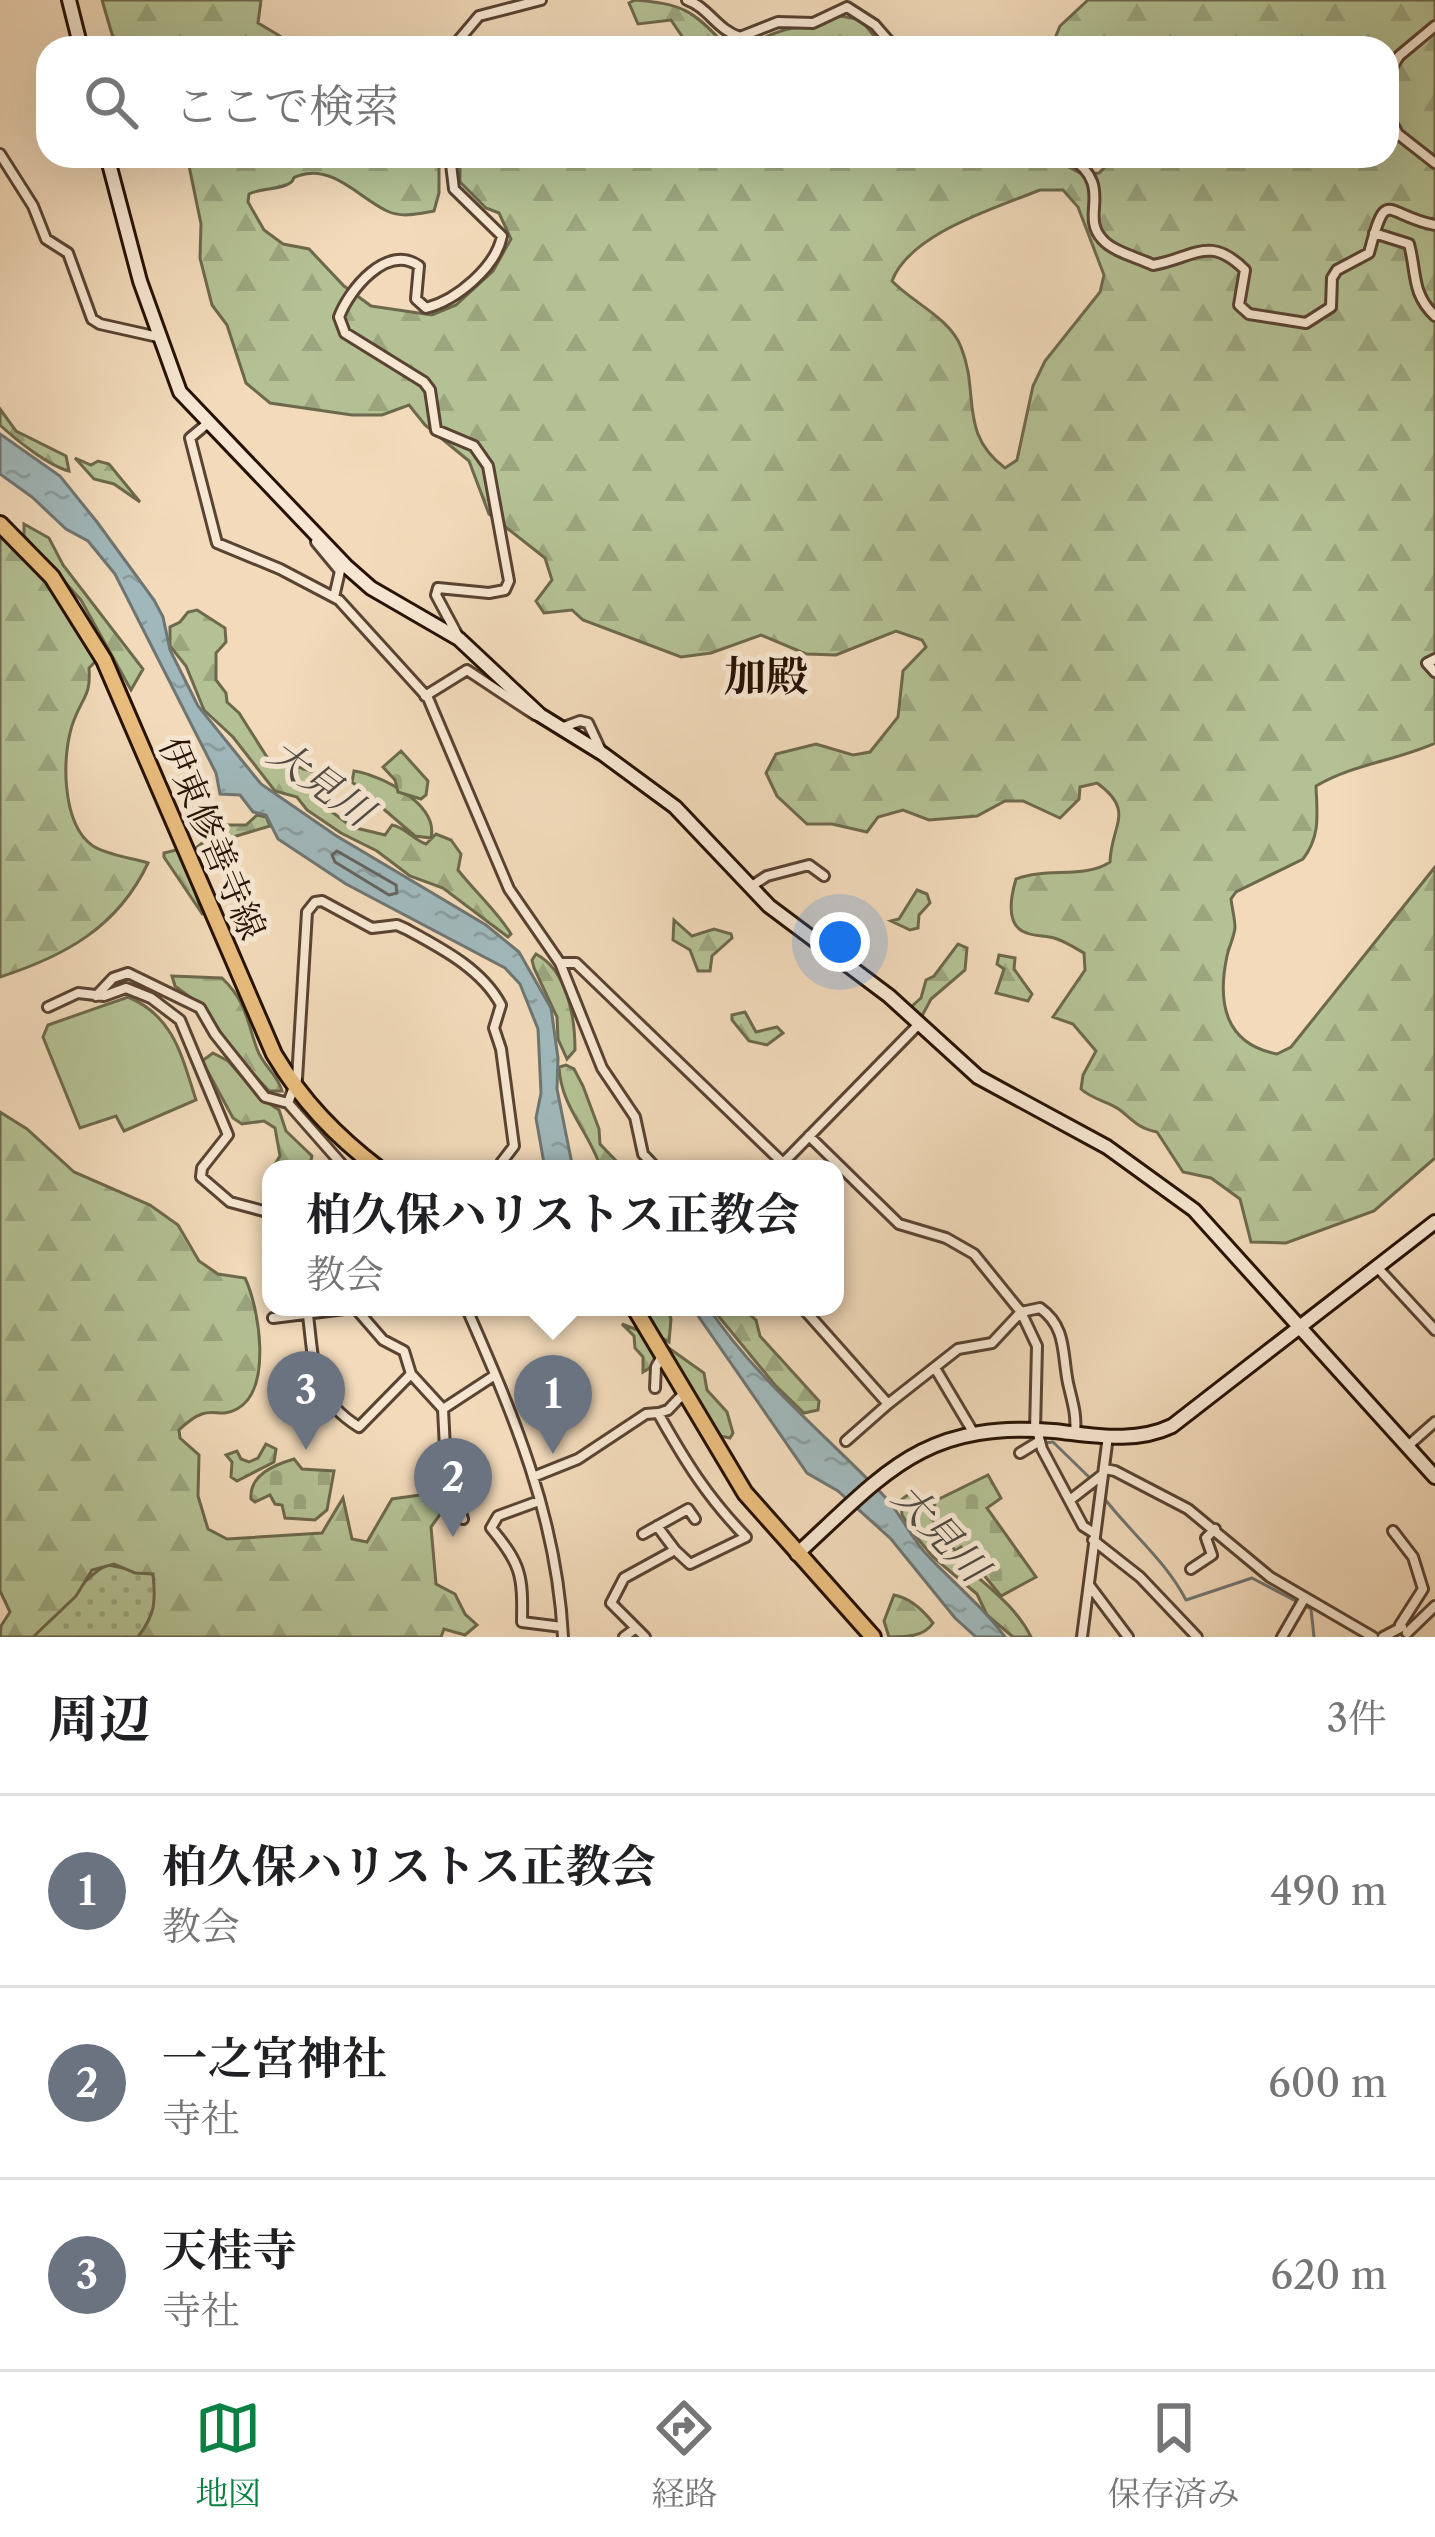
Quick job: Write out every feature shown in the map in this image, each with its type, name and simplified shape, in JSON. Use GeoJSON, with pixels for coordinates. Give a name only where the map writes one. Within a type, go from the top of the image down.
{"type":"FeatureCollection","features":[{"type":"Feature","properties":{"kind":"main road","name":"伊東修善寺線"},"geometry":{"type":"LineString","coordinates":[[0,524],[52,577],[95,643],[291,1096],[367,1160]]}},
{"type":"Feature","properties":{"kind":"main road"},"geometry":{"type":"LineString","coordinates":[[639,1316],[745,1493],[873,1637]]}},
{"type":"Feature","properties":{"kind":"street"},"geometry":{"type":"LineString","coordinates":[[69,0],[78,36]]}},
{"type":"Feature","properties":{"kind":"street"},"geometry":{"type":"LineString","coordinates":[[462,36],[479,16],[541,0]]}},
{"type":"Feature","properties":{"kind":"street"},"geometry":{"type":"LineString","coordinates":[[687,0],[722,30],[737,36]]}},
{"type":"Feature","properties":{"kind":"street"},"geometry":{"type":"LineString","coordinates":[[743,36],[778,22],[813,23],[847,7],[885,36]]}},
{"type":"Feature","properties":{"kind":"street"},"geometry":{"type":"LineString","coordinates":[[1399,56],[1435,26]]}},
{"type":"Feature","properties":{"kind":"street"},"geometry":{"type":"LineString","coordinates":[[1399,134],[1435,163]]}},
{"type":"Feature","properties":{"kind":"street"},"geometry":{"type":"LineString","coordinates":[[0,154],[33,206],[46,238],[68,253],[92,319],[158,337]]}},
{"type":"Feature","properties":{"kind":"street"},"geometry":{"type":"LineString","coordinates":[[110,168],[158,337],[180,392],[371,588],[459,639],[542,717]]}},
{"type":"Feature","properties":{"kind":"street"},"geometry":{"type":"LineString","coordinates":[[451,168],[454,189],[502,236],[493,259],[464,286],[427,308],[416,299],[419,266],[407,259],[396,260],[360,281],[339,317],[345,333],[424,382],[430,390],[436,430],[474,446],[488,466],[509,580],[506,590],[496,593],[439,588],[436,595],[459,639]]}},
{"type":"Feature","properties":{"kind":"street"},"geometry":{"type":"LineString","coordinates":[[1084,168],[1095,185],[1095,227],[1105,242],[1153,265],[1210,248],[1222,250],[1245,270],[1239,305],[1249,314],[1315,320],[1331,307],[1336,270],[1369,253],[1378,215],[1393,208],[1435,225]]}},
{"type":"Feature","properties":{"kind":"street"},"geometry":{"type":"LineString","coordinates":[[1374,233],[1409,244],[1418,298],[1435,316]]}},
{"type":"Feature","properties":{"kind":"street"},"geometry":{"type":"LineString","coordinates":[[208,423],[190,438],[214,538],[222,547],[280,568],[334,597],[425,696],[509,889],[560,963],[602,1069],[635,1117],[649,1160]]}},
{"type":"Feature","properties":{"kind":"street"},"geometry":{"type":"LineString","coordinates":[[314,532],[314,539],[340,571],[334,597]]}},
{"type":"Feature","properties":{"kind":"street"},"geometry":{"type":"LineString","coordinates":[[1435,659],[1427,663],[1435,672]]}},
{"type":"Feature","properties":{"kind":"street"},"geometry":{"type":"LineString","coordinates":[[425,696],[467,670],[603,754],[675,807],[750,887],[957,1060],[998,1090],[1106,1147],[1166,1187],[1216,1232],[1435,1477]]}},
{"type":"Feature","properties":{"kind":"street"},"geometry":{"type":"LineString","coordinates":[[750,887],[767,876],[808,865],[824,876]]}},
{"type":"Feature","properties":{"kind":"street"},"geometry":{"type":"LineString","coordinates":[[339,1160],[291,1096],[307,912],[314,902],[322,901],[372,928],[397,925],[406,929],[491,987],[501,1005],[495,1031],[514,1146],[503,1160]]}},
{"type":"Feature","properties":{"kind":"street"},"geometry":{"type":"LineString","coordinates":[[560,963],[576,963],[780,1160]]}},
{"type":"Feature","properties":{"kind":"street"},"geometry":{"type":"LineString","coordinates":[[96,996],[113,978],[128,973],[189,1000],[206,1015],[215,1034],[265,1097],[291,1096]]}},
{"type":"Feature","properties":{"kind":"street"},"geometry":{"type":"LineString","coordinates":[[48,1007],[78,993],[96,996],[134,989],[179,1020],[228,1135],[202,1168],[201,1177],[230,1202],[262,1211]]}},
{"type":"Feature","properties":{"kind":"street"},"geometry":{"type":"LineString","coordinates":[[786,1160],[919,1024]]}},
{"type":"Feature","properties":{"kind":"street"},"geometry":{"type":"LineString","coordinates":[[809,1136],[833,1160]]}},
{"type":"Feature","properties":{"kind":"street"},"geometry":{"type":"LineString","coordinates":[[844,1171],[899,1225],[946,1238],[974,1254],[1021,1312],[1037,1346],[1037,1434],[1083,1526],[1198,1637]]}},
{"type":"Feature","properties":{"kind":"street"},"geometry":{"type":"LineString","coordinates":[[797,1554],[880,1479],[932,1445],[973,1432],[1149,1435],[1180,1422],[1435,1222]]}},
{"type":"Feature","properties":{"kind":"street"},"geometry":{"type":"LineString","coordinates":[[1376,1266],[1435,1330]]}},
{"type":"Feature","properties":{"kind":"street"},"geometry":{"type":"LineString","coordinates":[[846,1441],[958,1349],[992,1343],[1021,1312],[1045,1310],[1060,1333],[1077,1415],[1075,1433]]}},
{"type":"Feature","properties":{"kind":"street"},"geometry":{"type":"LineString","coordinates":[[272,1318],[277,1316]]}},
{"type":"Feature","properties":{"kind":"street"},"geometry":{"type":"LineString","coordinates":[[308,1316],[316,1382],[333,1407],[359,1427],[411,1374]]}},
{"type":"Feature","properties":{"kind":"street"},"geometry":{"type":"LineString","coordinates":[[365,1316],[383,1340],[404,1352],[411,1374],[443,1408],[446,1468],[464,1519]]}},
{"type":"Feature","properties":{"kind":"street"},"geometry":{"type":"LineString","coordinates":[[470,1316],[533,1477],[560,1575],[562,1632],[522,1622],[523,1576],[514,1556],[490,1528],[498,1516],[539,1500]]}},
{"type":"Feature","properties":{"kind":"street"},"geometry":{"type":"LineString","coordinates":[[810,1316],[888,1404]]}},
{"type":"Feature","properties":{"kind":"street"},"geometry":{"type":"LineString","coordinates":[[655,1388],[656,1367],[663,1355]]}},
{"type":"Feature","properties":{"kind":"street"},"geometry":{"type":"LineString","coordinates":[[935,1368],[973,1432]]}},
{"type":"Feature","properties":{"kind":"street"},"geometry":{"type":"LineString","coordinates":[[443,1408],[496,1375]]}},
{"type":"Feature","properties":{"kind":"street"},"geometry":{"type":"LineString","coordinates":[[533,1477],[566,1465],[646,1414],[668,1410],[685,1392]]}},
{"type":"Feature","properties":{"kind":"street"},"geometry":{"type":"LineString","coordinates":[[657,1526],[690,1564],[746,1537],[712,1502],[685,1464],[658,1413]]}},
{"type":"Feature","properties":{"kind":"street"},"geometry":{"type":"LineString","coordinates":[[1409,1444],[1435,1422]]}},
{"type":"Feature","properties":{"kind":"street"},"geometry":{"type":"LineString","coordinates":[[1020,1453],[1037,1434]]}},
{"type":"Feature","properties":{"kind":"street"},"geometry":{"type":"LineString","coordinates":[[1082,1637],[1108,1436]]}},
{"type":"Feature","properties":{"kind":"street"},"geometry":{"type":"LineString","coordinates":[[1070,1500],[1104,1471],[1115,1471],[1188,1509],[1249,1561],[1304,1599],[1373,1637]]}},
{"type":"Feature","properties":{"kind":"street"},"geometry":{"type":"LineString","coordinates":[[644,1534],[688,1509],[695,1520]]}},
{"type":"Feature","properties":{"kind":"street"},"geometry":{"type":"LineString","coordinates":[[1192,1569],[1212,1556],[1206,1538],[1215,1529]]}},
{"type":"Feature","properties":{"kind":"street"},"geometry":{"type":"LineString","coordinates":[[1383,1637],[1400,1624],[1423,1589],[1413,1557],[1393,1531]]}},
{"type":"Feature","properties":{"kind":"street"},"geometry":{"type":"LineString","coordinates":[[645,1637],[611,1603],[624,1578],[675,1550]]}},
{"type":"Feature","properties":{"kind":"street"},"geometry":{"type":"LineString","coordinates":[[1088,1584],[1128,1637]]}},
{"type":"Feature","properties":{"kind":"street"},"geometry":{"type":"LineString","coordinates":[[1282,1637],[1304,1599]]}},
{"type":"Feature","properties":{"kind":"street"},"geometry":{"type":"LineString","coordinates":[[1400,1624],[1409,1635],[1435,1606]]}},
{"type":"Feature","properties":{"kind":"street"},"geometry":{"type":"LineString","coordinates":[[624,1637],[636,1628]]}},
{"type":"Feature","properties":{"kind":"green space"},"geometry":{"type":"Polygon","coordinates":[[[102,0],[261,0],[258,23],[280,36],[112,36],[102,0]]]}},
{"type":"Feature","properties":{"kind":"green space"},"geometry":{"type":"Polygon","coordinates":[[[635,0],[685,10],[716,36],[682,36],[671,20],[638,24],[629,3],[635,0]]]}},
{"type":"Feature","properties":{"kind":"green space"},"geometry":{"type":"Polygon","coordinates":[[[1088,0],[1435,0],[1435,743],[1316,786],[1315,833],[1303,859],[1236,892],[1231,899],[1235,928],[1223,990],[1229,1019],[1246,1041],[1277,1054],[1291,1047],[1435,867],[1435,1158],[1374,1211],[1286,1243],[1251,1242],[1240,1199],[1211,1178],[1183,1172],[1157,1132],[1081,1089],[1096,1051],[1073,1024],[1053,1017],[1085,970],[1084,953],[1057,939],[1027,933],[1012,917],[1016,879],[1089,870],[1110,862],[1119,811],[1109,793],[1097,783],[1080,787],[1079,799],[1060,818],[1023,801],[1005,801],[977,816],[929,820],[903,810],[878,817],[867,832],[807,824],[777,796],[766,773],[776,754],[816,744],[853,755],[870,752],[898,717],[903,671],[926,647],[922,640],[896,631],[836,655],[806,654],[761,635],[711,653],[681,657],[583,620],[572,610],[544,613],[536,601],[552,580],[545,558],[489,514],[469,461],[425,425],[409,405],[382,415],[352,415],[270,403],[246,383],[227,325],[212,305],[200,258],[201,224],[189,168],[439,168],[434,211],[393,213],[335,179],[313,173],[249,194],[248,202],[264,230],[283,244],[309,249],[371,306],[432,315],[456,305],[493,271],[511,239],[499,213],[486,208],[460,182],[460,168],[1071,168],[1082,174],[1104,168],[1399,168],[1399,36],[1056,36],[1060,26],[1088,0]],[[1040,190],[979,214],[917,249],[892,281],[956,337],[966,364],[975,426],[990,455],[1005,468],[1017,460],[1033,386],[1045,361],[1100,292],[1104,275],[1078,207],[1063,190],[1040,190]]]}},
{"type":"Feature","properties":{"kind":"green space"},"geometry":{"type":"Polygon","coordinates":[[[836,15],[861,20],[874,36],[770,36],[815,27],[836,15]]]}},
{"type":"Feature","properties":{"kind":"green space"},"geometry":{"type":"Polygon","coordinates":[[[0,409],[16,431],[66,456],[69,471],[43,458],[0,425],[0,409]]]}},
{"type":"Feature","properties":{"kind":"green space"},"geometry":{"type":"Polygon","coordinates":[[[75,458],[91,465],[98,461],[109,464],[140,502],[114,484],[94,479],[75,458]]]}},
{"type":"Feature","properties":{"kind":"green space"},"geometry":{"type":"Polygon","coordinates":[[[24,524],[49,538],[63,565],[143,669],[131,690],[81,600],[24,536],[24,524]]]}},
{"type":"Feature","properties":{"kind":"green space"},"geometry":{"type":"Polygon","coordinates":[[[0,536],[39,572],[98,659],[89,668],[88,690],[67,751],[69,805],[75,822],[93,846],[148,863],[121,905],[87,936],[0,977],[0,536]]]}},
{"type":"Feature","properties":{"kind":"green space"},"geometry":{"type":"Polygon","coordinates":[[[197,610],[225,628],[226,642],[216,653],[216,680],[272,765],[286,763],[329,777],[332,812],[352,827],[385,835],[392,825],[426,844],[436,834],[451,840],[461,854],[458,870],[505,925],[511,934],[508,937],[443,888],[410,876],[307,810],[297,797],[275,791],[233,737],[204,710],[186,666],[170,646],[170,627],[197,610]]]}},
{"type":"Feature","properties":{"kind":"green space"},"geometry":{"type":"Polygon","coordinates":[[[401,751],[428,781],[421,799],[398,792],[395,780],[383,767],[401,751]]]}},
{"type":"Feature","properties":{"kind":"green space"},"geometry":{"type":"Polygon","coordinates":[[[354,771],[406,793],[426,814],[431,838],[415,836],[352,782],[354,771]]]}},
{"type":"Feature","properties":{"kind":"green space"},"geometry":{"type":"Polygon","coordinates":[[[257,815],[266,817],[270,826],[196,848],[225,825],[246,825],[257,815]]]}},
{"type":"Feature","properties":{"kind":"green space"},"geometry":{"type":"Polygon","coordinates":[[[176,850],[182,854],[203,915],[164,857],[176,850]]]}},
{"type":"Feature","properties":{"kind":"green space"},"geometry":{"type":"Polygon","coordinates":[[[917,890],[927,894],[930,903],[919,915],[918,928],[910,930],[891,921],[899,919],[917,890]]]}},
{"type":"Feature","properties":{"kind":"green space"},"geometry":{"type":"Polygon","coordinates":[[[674,920],[692,936],[714,929],[731,934],[712,956],[710,971],[698,971],[690,950],[673,940],[674,920]]]}},
{"type":"Feature","properties":{"kind":"green space"},"geometry":{"type":"Polygon","coordinates":[[[958,944],[967,948],[965,970],[931,999],[922,1016],[912,1013],[926,980],[958,944]]]}},
{"type":"Feature","properties":{"kind":"green space"},"geometry":{"type":"Polygon","coordinates":[[[536,954],[556,972],[568,996],[575,1050],[567,1059],[558,1039],[557,1017],[534,968],[536,954]]]}},
{"type":"Feature","properties":{"kind":"green space"},"geometry":{"type":"Polygon","coordinates":[[[999,955],[1015,958],[1014,969],[1032,994],[1028,1001],[996,993],[1004,969],[997,964],[999,955]]]}},
{"type":"Feature","properties":{"kind":"green space"},"geometry":{"type":"Polygon","coordinates":[[[172,976],[222,978],[241,1004],[260,1055],[282,1091],[269,1091],[232,1051],[206,1009],[175,986],[172,976]]]}},
{"type":"Feature","properties":{"kind":"green space"},"geometry":{"type":"Polygon","coordinates":[[[128,997],[156,1015],[174,1039],[196,1100],[124,1131],[116,1116],[80,1128],[43,1037],[48,1025],[128,997]]]}},
{"type":"Feature","properties":{"kind":"green space"},"geometry":{"type":"Polygon","coordinates":[[[745,1012],[756,1032],[777,1027],[783,1033],[767,1045],[749,1041],[732,1020],[732,1015],[745,1012]]]}},
{"type":"Feature","properties":{"kind":"green space"},"geometry":{"type":"Polygon","coordinates":[[[213,1053],[228,1061],[261,1098],[279,1110],[286,1131],[311,1160],[278,1160],[275,1128],[264,1121],[242,1124],[233,1118],[202,1061],[213,1053]]]}},
{"type":"Feature","properties":{"kind":"green space"},"geometry":{"type":"Polygon","coordinates":[[[559,1067],[574,1069],[599,1129],[600,1144],[615,1160],[597,1160],[570,1108],[559,1067]]]}},
{"type":"Feature","properties":{"kind":"green space"},"geometry":{"type":"Polygon","coordinates":[[[0,1112],[27,1129],[74,1172],[150,1205],[178,1225],[199,1261],[218,1274],[245,1278],[260,1347],[255,1384],[237,1409],[198,1415],[179,1430],[180,1438],[199,1455],[198,1496],[208,1529],[227,1539],[322,1533],[343,1498],[352,1539],[367,1542],[392,1499],[434,1493],[444,1509],[431,1527],[436,1584],[455,1594],[477,1625],[465,1635],[444,1629],[441,1637],[138,1637],[153,1608],[153,1574],[114,1564],[92,1570],[76,1596],[33,1637],[0,1637],[10,1612],[0,1591],[0,1112]]]}},
{"type":"Feature","properties":{"kind":"green space"},"geometry":{"type":"Polygon","coordinates":[[[647,1316],[670,1316],[669,1342],[659,1336],[647,1316]]]}},
{"type":"Feature","properties":{"kind":"green space"},"geometry":{"type":"Polygon","coordinates":[[[718,1316],[756,1320],[760,1336],[819,1401],[818,1410],[804,1413],[718,1316]]]}},
{"type":"Feature","properties":{"kind":"green space"},"geometry":{"type":"Polygon","coordinates":[[[622,1324],[643,1332],[657,1352],[653,1366],[643,1372],[643,1357],[635,1348],[634,1336],[622,1324]]]}},
{"type":"Feature","properties":{"kind":"green space"},"geometry":{"type":"Polygon","coordinates":[[[666,1346],[704,1373],[707,1390],[727,1412],[730,1438],[720,1436],[666,1346]]]}},
{"type":"Feature","properties":{"kind":"green space"},"geometry":{"type":"Polygon","coordinates":[[[266,1444],[276,1449],[274,1462],[237,1481],[231,1477],[232,1462],[226,1455],[237,1451],[249,1462],[258,1458],[266,1444]]]}},
{"type":"Feature","properties":{"kind":"green space"},"geometry":{"type":"Polygon","coordinates":[[[294,1459],[302,1469],[334,1471],[327,1510],[315,1520],[285,1518],[282,1505],[275,1504],[270,1495],[255,1502],[251,1499],[258,1477],[294,1459]]]}},
{"type":"Feature","properties":{"kind":"green space"},"geometry":{"type":"Polygon","coordinates":[[[988,1475],[1001,1498],[987,1508],[1036,1577],[1001,1596],[961,1547],[955,1551],[934,1515],[935,1501],[988,1475]]]}},
{"type":"Feature","properties":{"kind":"green space"},"geometry":{"type":"Polygon","coordinates":[[[909,1494],[929,1498],[942,1541],[1001,1598],[1031,1637],[1013,1637],[987,1615],[977,1594],[933,1557],[902,1515],[901,1500],[909,1494]]]}},
{"type":"Feature","properties":{"kind":"green space"},"geometry":{"type":"Polygon","coordinates":[[[108,1565],[153,1574],[153,1607],[138,1637],[32,1637],[90,1577],[108,1565]]]}},
{"type":"Feature","properties":{"kind":"green space"},"geometry":{"type":"Polygon","coordinates":[[[894,1595],[916,1605],[933,1623],[929,1628],[919,1634],[889,1637],[884,1621],[894,1595]]]}},
{"type":"Feature","properties":{"kind":"water"},"geometry":{"type":"Polygon","coordinates":[[[0,434],[60,476],[154,600],[170,650],[198,706],[261,784],[335,835],[486,925],[519,952],[551,1008],[557,1089],[571,1160],[543,1160],[536,1118],[541,1093],[538,1029],[520,984],[505,968],[346,884],[278,839],[266,815],[253,812],[240,795],[220,794],[216,773],[115,574],[88,541],[66,529],[0,474],[0,434]]]}},
{"type":"Feature","properties":{"kind":"water"},"geometry":{"type":"Polygon","coordinates":[[[698,1316],[715,1316],[792,1406],[885,1497],[923,1550],[1005,1637],[976,1637],[891,1539],[838,1491],[807,1473],[698,1316]]]}},
{"type":"Feature","properties":{"kind":"waterway"},"geometry":{"type":"LineString","coordinates":[[1045,1443],[1053,1442],[1091,1479]]}},
{"type":"Feature","properties":{"kind":"waterway"},"geometry":{"type":"LineString","coordinates":[[1104,1498],[1186,1600],[1252,1578],[1311,1609],[1314,1637]]}},
{"type":"Feature","properties":{"kind":"place","name":"天桂寺"},"geometry":{"type":"Point","coordinates":[306,1450]}},
{"type":"Feature","properties":{"kind":"place","name":"柏久保ハリストス正教会"},"geometry":{"type":"Point","coordinates":[553,1454]}},
{"type":"Feature","properties":{"kind":"place","name":"一之宮神社"},"geometry":{"type":"Point","coordinates":[453,1537]}},
{"type":"Feature","properties":{"kind":"district","name":"加殿"},"geometry":{"type":"Point","coordinates":[766,676]}},
{"type":"Feature","properties":{"kind":"water label","name":"大見川"},"geometry":{"type":"Point","coordinates":[321,782]}},
{"type":"Feature","properties":{"kind":"water label","name":"大見川"},"geometry":{"type":"Point","coordinates":[941,1532]}}]}
